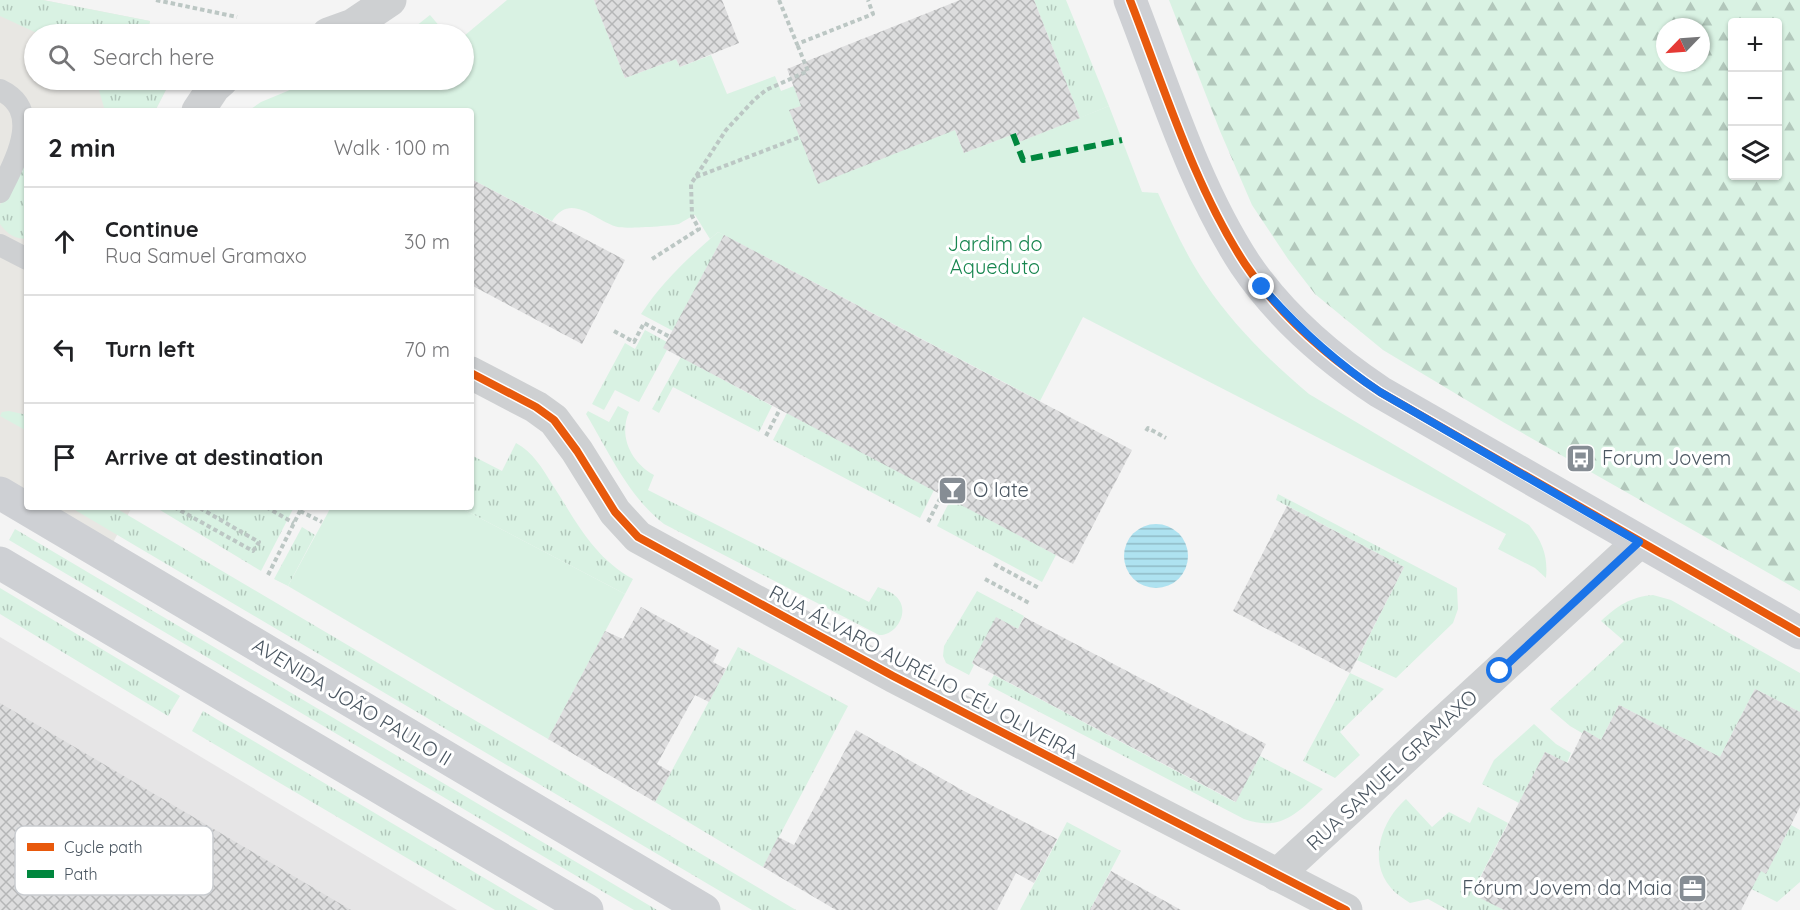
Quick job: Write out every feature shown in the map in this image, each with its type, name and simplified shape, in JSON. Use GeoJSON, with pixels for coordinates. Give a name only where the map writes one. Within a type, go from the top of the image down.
{"type":"FeatureCollection","features":[{"type":"Feature","properties":{"kind":"main road"},"geometry":{"type":"LineString","coordinates":[[1130,0],[1209,200],[1246,265],[1287,316],[1350,372],[1380,392],[1800,633]]}},
{"type":"Feature","properties":{"kind":"main road","name":"AVENIDA JOÃO PAULO II"},"geometry":{"type":"LineString","coordinates":[[0,493],[24,507]]}},
{"type":"Feature","properties":{"kind":"main road","name":"AVENIDA JOÃO PAULO II"},"geometry":{"type":"LineString","coordinates":[[29,510],[704,910]]}},
{"type":"Feature","properties":{"kind":"main road"},"geometry":{"type":"LineString","coordinates":[[0,563],[587,910]]}},
{"type":"Feature","properties":{"kind":"street"},"geometry":{"type":"LineString","coordinates":[[354,24],[390,0]]}},
{"type":"Feature","properties":{"kind":"street"},"geometry":{"type":"LineString","coordinates":[[200,108],[212,90]]}},
{"type":"Feature","properties":{"kind":"street","name":"RUA ÁLVARO AURÉLIO CÉU OLIVEIRA"},"geometry":{"type":"LineString","coordinates":[[474,375],[536,407],[554,420],[615,512],[638,537],[893,676],[1346,910]]}},
{"type":"Feature","properties":{"kind":"street","name":"RUA SAMUEL GRAMAXO"},"geometry":{"type":"LineString","coordinates":[[1277,875],[1639,542]]}},
{"type":"Feature","properties":{"kind":"lane"},"geometry":{"type":"LineString","coordinates":[[0,90],[12,96],[18,104],[22,114],[23,136],[18,154],[0,192]]}},
{"type":"Feature","properties":{"kind":"lane"},"geometry":{"type":"LineString","coordinates":[[0,244],[24,258]]}},
{"type":"Feature","properties":{"kind":"path"},"geometry":{"type":"LineString","coordinates":[[156,0],[237,17]]}},
{"type":"Feature","properties":{"kind":"path"},"geometry":{"type":"LineString","coordinates":[[652,259],[699,229],[692,216],[691,184],[726,130],[755,99],[778,83],[808,71],[779,0]]}},
{"type":"Feature","properties":{"kind":"path"},"geometry":{"type":"LineString","coordinates":[[797,44],[873,14],[868,0]]}},
{"type":"Feature","properties":{"kind":"path"},"geometry":{"type":"LineString","coordinates":[[696,177],[800,137]]}},
{"type":"Feature","properties":{"kind":"path"},"geometry":{"type":"LineString","coordinates":[[614,331],[634,342],[644,323],[670,337]]}},
{"type":"Feature","properties":{"kind":"path"},"geometry":{"type":"LineString","coordinates":[[766,436],[780,409]]}},
{"type":"Feature","properties":{"kind":"path"},"geometry":{"type":"LineString","coordinates":[[1146,431],[1148,428],[1166,438]]}},
{"type":"Feature","properties":{"kind":"path"},"geometry":{"type":"LineString","coordinates":[[928,522],[942,495]]}},
{"type":"Feature","properties":{"kind":"path"},"geometry":{"type":"LineString","coordinates":[[179,510],[253,551],[259,542],[203,510]]}},
{"type":"Feature","properties":{"kind":"path"},"geometry":{"type":"LineString","coordinates":[[271,510],[294,523]]}},
{"type":"Feature","properties":{"kind":"path"},"geometry":{"type":"LineString","coordinates":[[268,575],[300,510]]}},
{"type":"Feature","properties":{"kind":"path"},"geometry":{"type":"LineString","coordinates":[[303,510],[322,522]]}},
{"type":"Feature","properties":{"kind":"path"},"geometry":{"type":"LineString","coordinates":[[994,564],[1039,588]]}},
{"type":"Feature","properties":{"kind":"path"},"geometry":{"type":"LineString","coordinates":[[985,579],[1031,603]]}},
{"type":"Feature","properties":{"kind":"shaded area"},"geometry":{"type":"Polygon","coordinates":[[[0,0],[43,0],[150,21],[149,24],[24,24],[24,90],[166,90],[157,108],[24,108],[24,503],[0,490],[0,0]]]}},
{"type":"Feature","properties":{"kind":"shaded area"},"geometry":{"type":"Polygon","coordinates":[[[35,510],[130,510],[108,552],[35,510]]]}},
{"type":"Feature","properties":{"kind":"shaded area"},"geometry":{"type":"Polygon","coordinates":[[[0,637],[457,910],[0,910],[0,637]]]}},
{"type":"Feature","properties":{"kind":"green space"},"geometry":{"type":"Polygon","coordinates":[[[0,0],[43,0],[150,21],[149,24],[24,24],[24,27],[0,16],[0,0]]]}},
{"type":"Feature","properties":{"kind":"green space","name":"Jardim do Aqueduto"},"geometry":{"type":"Polygon","coordinates":[[[507,0],[594,0],[625,78],[676,59],[680,67],[711,55],[727,94],[775,76],[781,91],[794,86],[802,106],[790,110],[939,89],[964,153],[1016,133],[1019,142],[1109,106],[1142,192],[1158,193],[1198,272],[1216,298],[1253,342],[1309,394],[1529,525],[1544,550],[1546,578],[1535,568],[1498,549],[1506,534],[1083,317],[1040,401],[718,232],[710,239],[695,215],[675,225],[622,228],[609,224],[584,210],[567,208],[559,212],[552,221],[474,181],[474,108],[252,108],[290,90],[474,90],[474,28],[507,0]]]}},
{"type":"Feature","properties":{"kind":"green space"},"geometry":{"type":"Polygon","coordinates":[[[1034,0],[1066,0],[1109,106],[1080,118],[1034,0]]]}},
{"type":"Feature","properties":{"kind":"green space"},"geometry":{"type":"Polygon","coordinates":[[[1169,0],[1800,0],[1800,591],[1503,422],[1383,350],[1315,294],[1288,259],[1252,205],[1220,131],[1169,0]]]}},
{"type":"Feature","properties":{"kind":"green space"},"geometry":{"type":"Polygon","coordinates":[[[430,15],[438,24],[419,24],[430,15]]]}},
{"type":"Feature","properties":{"kind":"green space"},"geometry":{"type":"Polygon","coordinates":[[[99,90],[166,90],[157,108],[104,108],[99,90]]]}},
{"type":"Feature","properties":{"kind":"green space"},"geometry":{"type":"Polygon","coordinates":[[[24,153],[24,239],[8,233],[0,224],[0,205],[24,153]]]}},
{"type":"Feature","properties":{"kind":"green space"},"geometry":{"type":"Polygon","coordinates":[[[718,232],[724,235],[673,331],[641,314],[676,270],[718,232]]]}},
{"type":"Feature","properties":{"kind":"green space"},"geometry":{"type":"Polygon","coordinates":[[[645,330],[667,342],[664,348],[667,350],[639,402],[615,390],[604,410],[592,404],[625,343],[635,349],[645,330]]]}},
{"type":"Feature","properties":{"kind":"green space"},"geometry":{"type":"Polygon","coordinates":[[[681,357],[772,406],[759,432],[673,387],[659,413],[652,409],[681,357]]]}},
{"type":"Feature","properties":{"kind":"green space"},"geometry":{"type":"Polygon","coordinates":[[[618,406],[629,412],[625,431],[629,448],[639,464],[654,475],[648,490],[869,602],[878,587],[890,592],[902,606],[899,623],[890,632],[879,635],[664,524],[651,513],[630,487],[586,414],[588,411],[609,422],[618,406]]]}},
{"type":"Feature","properties":{"kind":"green space"},"geometry":{"type":"Polygon","coordinates":[[[2,412],[24,414],[24,429],[0,416],[2,412]]]}},
{"type":"Feature","properties":{"kind":"green space"},"geometry":{"type":"Polygon","coordinates":[[[787,413],[934,490],[920,518],[773,440],[787,413]]]}},
{"type":"Feature","properties":{"kind":"green space"},"geometry":{"type":"Polygon","coordinates":[[[516,443],[537,461],[586,537],[607,560],[633,579],[625,594],[465,510],[474,510],[474,457],[502,471],[516,443]]]}},
{"type":"Feature","properties":{"kind":"green space"},"geometry":{"type":"Polygon","coordinates":[[[1278,494],[1457,588],[1458,609],[1453,623],[1396,678],[1357,660],[1404,567],[1276,500],[1278,494]]]}},
{"type":"Feature","properties":{"kind":"green space"},"geometry":{"type":"Polygon","coordinates":[[[951,499],[1056,555],[1042,582],[937,526],[951,499]]]}},
{"type":"Feature","properties":{"kind":"green space"},"geometry":{"type":"Polygon","coordinates":[[[75,510],[119,510],[796,910],[752,910],[75,510]]]}},
{"type":"Feature","properties":{"kind":"green space"},"geometry":{"type":"Polygon","coordinates":[[[160,510],[292,510],[261,571],[160,510]]]}},
{"type":"Feature","properties":{"kind":"green space"},"geometry":{"type":"Polygon","coordinates":[[[329,510],[465,510],[625,594],[548,739],[288,586],[329,510]]]}},
{"type":"Feature","properties":{"kind":"green space"},"geometry":{"type":"Polygon","coordinates":[[[302,527],[315,535],[288,586],[274,579],[302,527]]]}},
{"type":"Feature","properties":{"kind":"green space"},"geometry":{"type":"Polygon","coordinates":[[[15,529],[657,910],[634,910],[9,540],[15,529]]]}},
{"type":"Feature","properties":{"kind":"green space"},"geometry":{"type":"Polygon","coordinates":[[[0,588],[180,696],[168,716],[0,614],[0,588]]]}},
{"type":"Feature","properties":{"kind":"green space"},"geometry":{"type":"Polygon","coordinates":[[[977,591],[1024,616],[1018,629],[997,618],[972,663],[974,665],[969,675],[946,663],[943,656],[944,646],[977,591]]]}},
{"type":"Feature","properties":{"kind":"green space"},"geometry":{"type":"Polygon","coordinates":[[[1653,595],[1671,600],[1800,673],[1800,712],[1755,689],[1720,757],[1619,705],[1601,740],[1570,726],[1550,709],[1624,641],[1601,621],[1624,603],[1653,595]]]}},
{"type":"Feature","properties":{"kind":"green space"},"geometry":{"type":"Polygon","coordinates":[[[738,647],[848,706],[763,867],[655,802],[738,647]]]}},
{"type":"Feature","properties":{"kind":"green space"},"geometry":{"type":"Polygon","coordinates":[[[1350,673],[1384,689],[1340,732],[1360,755],[1335,778],[1303,761],[1350,673]]]}},
{"type":"Feature","properties":{"kind":"green space"},"geometry":{"type":"Polygon","coordinates":[[[994,675],[1235,802],[1260,756],[1323,789],[1297,812],[1279,822],[1257,822],[1244,819],[988,685],[994,675]]]}},
{"type":"Feature","properties":{"kind":"green space"},"geometry":{"type":"Polygon","coordinates":[[[203,711],[538,910],[495,910],[192,731],[203,711]]]}},
{"type":"Feature","properties":{"kind":"green space"},"geometry":{"type":"Polygon","coordinates":[[[1534,724],[1556,744],[1571,753],[1567,763],[1545,752],[1519,803],[1482,784],[1494,760],[1534,724]]]}},
{"type":"Feature","properties":{"kind":"green space"},"geometry":{"type":"Polygon","coordinates":[[[1406,799],[1432,827],[1449,812],[1470,823],[1478,807],[1508,823],[1472,893],[1504,910],[1448,910],[1428,899],[1410,903],[1391,888],[1380,865],[1380,841],[1390,818],[1406,799]]]}},
{"type":"Feature","properties":{"kind":"green space"},"geometry":{"type":"Polygon","coordinates":[[[1067,822],[1121,851],[1090,910],[1020,910],[1067,822]]]}},
{"type":"Feature","properties":{"kind":"green space"},"geometry":{"type":"Polygon","coordinates":[[[1791,825],[1800,830],[1800,882],[1777,902],[1724,875],[1734,857],[1766,873],[1791,825]]]}},
{"type":"Feature","properties":{"kind":"water"},"geometry":{"type":"Polygon","coordinates":[[[1156,524],[1174,530],[1182,538],[1188,556],[1182,574],[1174,582],[1156,588],[1138,582],[1130,574],[1124,556],[1130,538],[1138,530],[1156,524]]]}},
{"type":"Feature","properties":{"kind":"building"},"geometry":{"type":"Polygon","coordinates":[[[594,0],[722,0],[739,43],[680,67],[676,59],[625,78],[594,0]]]}},
{"type":"Feature","properties":{"kind":"building"},"geometry":{"type":"Polygon","coordinates":[[[960,0],[1034,0],[1080,118],[1019,142],[1016,133],[964,153],[955,130],[818,184],[789,110],[801,106],[787,69],[960,0]]]}},
{"type":"Feature","properties":{"kind":"building"},"geometry":{"type":"Polygon","coordinates":[[[474,181],[625,260],[582,344],[474,287],[474,181]]]}},
{"type":"Feature","properties":{"kind":"building"},"geometry":{"type":"Polygon","coordinates":[[[724,235],[1132,450],[1073,564],[663,348],[724,235]]]}},
{"type":"Feature","properties":{"kind":"building"},"geometry":{"type":"Polygon","coordinates":[[[1287,506],[1404,567],[1350,673],[1233,611],[1287,506]]]}},
{"type":"Feature","properties":{"kind":"building"},"geometry":{"type":"Polygon","coordinates":[[[641,607],[719,650],[713,662],[726,669],[709,702],[695,695],[657,764],[671,772],[655,802],[548,739],[605,631],[623,639],[641,607]]]}},
{"type":"Feature","properties":{"kind":"building"},"geometry":{"type":"Polygon","coordinates":[[[996,617],[1018,629],[1024,617],[1266,744],[1236,802],[972,663],[996,617]]]}},
{"type":"Feature","properties":{"kind":"building"},"geometry":{"type":"Polygon","coordinates":[[[1755,689],[1800,712],[1800,807],[1766,874],[1761,871],[1741,910],[1504,910],[1472,894],[1545,752],[1568,763],[1584,730],[1601,740],[1619,705],[1720,757],[1755,689]]]}},
{"type":"Feature","properties":{"kind":"building"},"geometry":{"type":"Polygon","coordinates":[[[0,703],[209,826],[15,826],[15,895],[213,895],[213,829],[351,910],[0,910],[0,703]]]}},
{"type":"Feature","properties":{"kind":"building"},"geometry":{"type":"Polygon","coordinates":[[[856,730],[962,790],[1057,839],[1034,883],[1016,873],[997,910],[836,910],[763,867],[778,837],[794,845],[856,730]]]}},
{"type":"Feature","properties":{"kind":"building"},"geometry":{"type":"Polygon","coordinates":[[[1111,871],[1181,910],[1090,910],[1111,871]]]}},
{"type":"Feature","properties":{"kind":"marked path"},"geometry":{"type":"LineString","coordinates":[[1013,134],[1023,160],[1122,140]]}},
{"type":"Feature","properties":{"kind":"cycle path"},"geometry":{"type":"LineString","coordinates":[[1130,0],[1181,135],[1210,202],[1245,264],[1274,301],[1306,335],[1380,392],[1800,633]]}},
{"type":"Feature","properties":{"kind":"cycle path"},"geometry":{"type":"LineString","coordinates":[[474,375],[536,407],[554,420],[577,451],[615,512],[638,537],[893,676],[1346,910]]}},
{"type":"Feature","properties":{"kind":"place","name":"Forum Jovem"},"geometry":{"type":"Point","coordinates":[1581,458]}},
{"type":"Feature","properties":{"kind":"place","name":"O Iate"},"geometry":{"type":"Point","coordinates":[952,490]}},
{"type":"Feature","properties":{"kind":"place","name":"Fórum Jovem da Maia"},"geometry":{"type":"Point","coordinates":[1693,888]}},
{"type":"Feature","properties":{"kind":"route"},"geometry":{"type":"LineString","coordinates":[[1262,287],[1287,316],[1350,372],[1380,392],[1639,542],[1500,671]]}}]}
